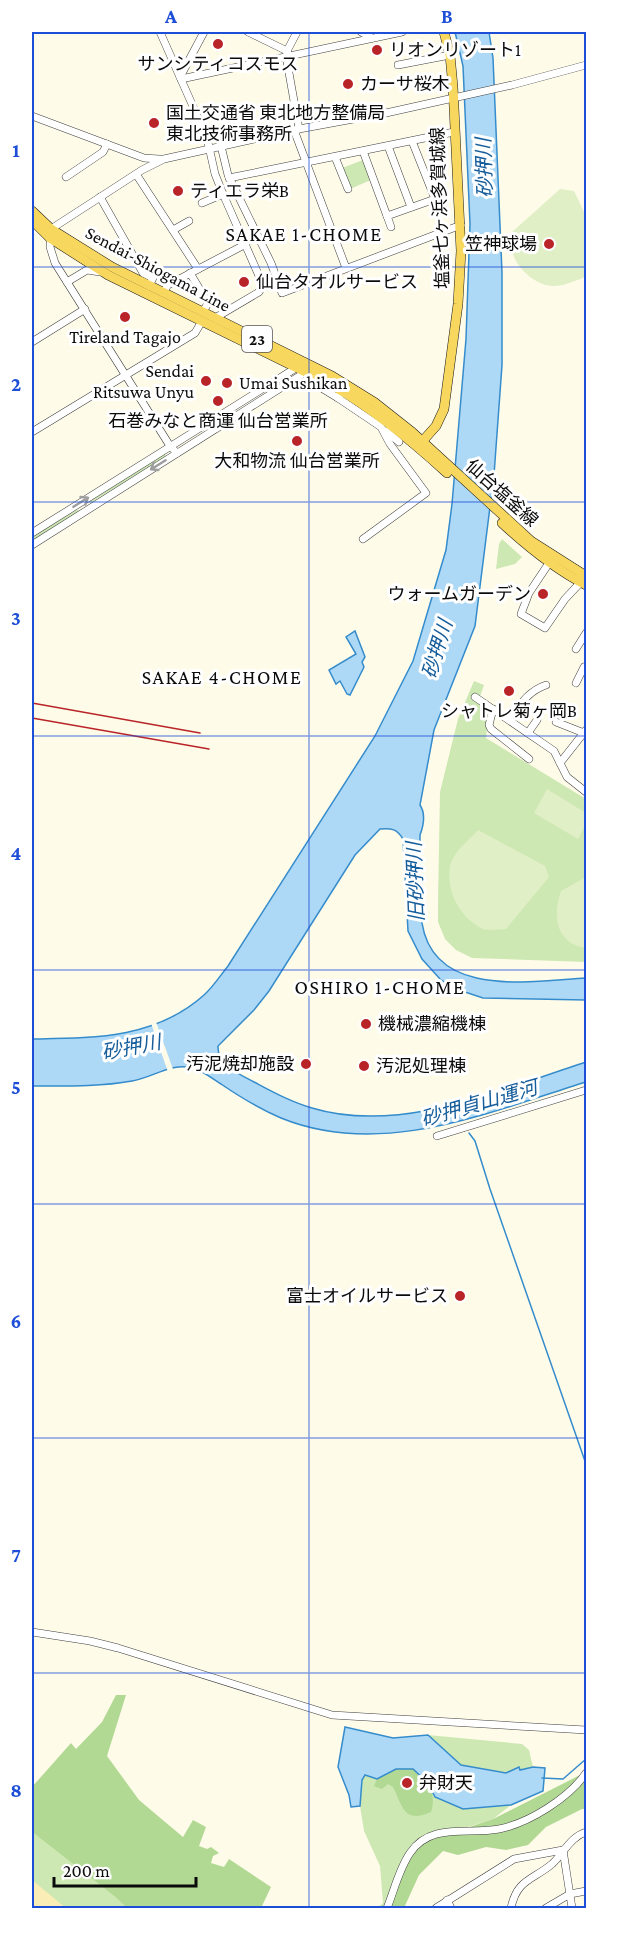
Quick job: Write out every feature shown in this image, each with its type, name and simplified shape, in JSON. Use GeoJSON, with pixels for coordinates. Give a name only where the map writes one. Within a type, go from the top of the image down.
{"type":"FeatureCollection","features":[{"type":"Feature","properties":{"kind":"main road","name":"塩釜七ヶ浜多賀城線"},"geometry":{"type":"LineString","coordinates":[[420,444],[440,417],[446,396],[461,277],[454,132],[456,97],[444,32]]}},
{"type":"Feature","properties":{"kind":"main road","name":"Sendai-Shiogama Line"},"geometry":{"type":"LineString","coordinates":[[32,211],[51,233],[163,292],[203,316],[215,318],[305,368],[340,394],[373,410],[420,444]]}},
{"type":"Feature","properties":{"kind":"main road","name":"Sendai-Shiogama Line"},"geometry":{"type":"LineString","coordinates":[[32,220],[108,275],[203,316],[305,368],[339,380],[374,402],[451,472]]}},
{"type":"Feature","properties":{"kind":"main road","name":"仙台塩釜線"},"geometry":{"type":"LineString","coordinates":[[451,472],[495,514]]}},
{"type":"Feature","properties":{"kind":"main road","name":"23"},"geometry":{"type":"LineString","coordinates":[[495,514],[528,547],[549,563],[585,581]]}},
{"type":"Feature","properties":{"kind":"main road","name":"23"},"geometry":{"type":"LineString","coordinates":[[495,514],[585,581]]}},
{"type":"Feature","properties":{"kind":"street"},"geometry":{"type":"LineString","coordinates":[[160,32],[209,148],[215,174],[223,194],[262,280],[262,289],[215,318]]}},
{"type":"Feature","properties":{"kind":"street"},"geometry":{"type":"LineString","coordinates":[[164,41],[169,32]]}},
{"type":"Feature","properties":{"kind":"street"},"geometry":{"type":"LineString","coordinates":[[181,78],[204,32]]}},
{"type":"Feature","properties":{"kind":"street"},"geometry":{"type":"LineString","coordinates":[[250,32],[287,54]]}},
{"type":"Feature","properties":{"kind":"street"},"geometry":{"type":"LineString","coordinates":[[297,32],[287,54],[296,130],[305,162],[346,268]]}},
{"type":"Feature","properties":{"kind":"street"},"geometry":{"type":"LineString","coordinates":[[362,32],[372,38]]}},
{"type":"Feature","properties":{"kind":"street"},"geometry":{"type":"LineString","coordinates":[[181,78],[287,54],[402,32]]}},
{"type":"Feature","properties":{"kind":"street"},"geometry":{"type":"LineString","coordinates":[[398,65],[450,55]]}},
{"type":"Feature","properties":{"kind":"street"},"geometry":{"type":"LineString","coordinates":[[177,453],[170,446],[52,256],[51,233],[100,197],[164,159],[500,88],[586,65]]}},
{"type":"Feature","properties":{"kind":"street"},"geometry":{"type":"LineString","coordinates":[[32,116],[144,158],[164,159]]}},
{"type":"Feature","properties":{"kind":"street"},"geometry":{"type":"LineString","coordinates":[[229,178],[454,132]]}},
{"type":"Feature","properties":{"kind":"street"},"geometry":{"type":"LineString","coordinates":[[387,216],[435,199],[412,141]]}},
{"type":"Feature","properties":{"kind":"street"},"geometry":{"type":"LineString","coordinates":[[66,177],[103,152],[107,144]]}},
{"type":"Feature","properties":{"kind":"street"},"geometry":{"type":"LineString","coordinates":[[221,146],[229,178],[271,263],[282,293],[460,225]]}},
{"type":"Feature","properties":{"kind":"street"},"geometry":{"type":"LineString","coordinates":[[388,146],[411,207]]}},
{"type":"Feature","properties":{"kind":"street"},"geometry":{"type":"LineString","coordinates":[[363,151],[391,227]]}},
{"type":"Feature","properties":{"kind":"street"},"geometry":{"type":"LineString","coordinates":[[335,157],[348,189]]}},
{"type":"Feature","properties":{"kind":"street"},"geometry":{"type":"LineString","coordinates":[[139,172],[144,158]]}},
{"type":"Feature","properties":{"kind":"street"},"geometry":{"type":"LineString","coordinates":[[139,172],[198,269]]}},
{"type":"Feature","properties":{"kind":"street"},"geometry":{"type":"LineString","coordinates":[[202,203],[223,194]]}},
{"type":"Feature","properties":{"kind":"street"},"geometry":{"type":"LineString","coordinates":[[100,197],[142,273],[153,278],[149,286]]}},
{"type":"Feature","properties":{"kind":"street"},"geometry":{"type":"LineString","coordinates":[[173,230],[189,221]]}},
{"type":"Feature","properties":{"kind":"street"},"geometry":{"type":"LineString","coordinates":[[163,292],[168,285],[246,244]]}},
{"type":"Feature","properties":{"kind":"street"},"geometry":{"type":"LineString","coordinates":[[68,282],[87,270],[108,275]]}},
{"type":"Feature","properties":{"kind":"street"},"geometry":{"type":"LineString","coordinates":[[32,432],[195,333],[208,303],[190,273]]}},
{"type":"Feature","properties":{"kind":"street"},"geometry":{"type":"LineString","coordinates":[[32,342],[85,309]]}},
{"type":"Feature","properties":{"kind":"street"},"geometry":{"type":"LineString","coordinates":[[32,533],[225,412],[305,368]]}},
{"type":"Feature","properties":{"kind":"street"},"geometry":{"type":"LineString","coordinates":[[32,545],[230,420],[305,368]]}},
{"type":"Feature","properties":{"kind":"street"},"geometry":{"type":"LineString","coordinates":[[315,384],[340,394],[399,442]]}},
{"type":"Feature","properties":{"kind":"street"},"geometry":{"type":"LineString","coordinates":[[225,412],[230,420]]}},
{"type":"Feature","properties":{"kind":"street"},"geometry":{"type":"LineString","coordinates":[[363,539],[426,493],[381,428]]}},
{"type":"Feature","properties":{"kind":"street"},"geometry":{"type":"LineString","coordinates":[[549,563],[529,593],[520,614],[545,628],[565,600],[585,581]]}},
{"type":"Feature","properties":{"kind":"street"},"geometry":{"type":"LineString","coordinates":[[576,649],[586,633]]}},
{"type":"Feature","properties":{"kind":"street"},"geometry":{"type":"LineString","coordinates":[[576,683],[584,667],[586,669]]}},
{"type":"Feature","properties":{"kind":"street"},"geometry":{"type":"LineString","coordinates":[[509,720],[526,697],[536,688],[546,686]]}},
{"type":"Feature","properties":{"kind":"street"},"geometry":{"type":"LineString","coordinates":[[476,697],[554,751],[567,777],[586,792]]}},
{"type":"Feature","properties":{"kind":"street"},"geometry":{"type":"LineString","coordinates":[[493,709],[490,729],[529,759]]}},
{"type":"Feature","properties":{"kind":"street"},"geometry":{"type":"LineString","coordinates":[[528,733],[537,720]]}},
{"type":"Feature","properties":{"kind":"street"},"geometry":{"type":"LineString","coordinates":[[556,722],[585,732],[560,763]]}},
{"type":"Feature","properties":{"kind":"street"},"geometry":{"type":"LineString","coordinates":[[436,1136],[586,1090]]}},
{"type":"Feature","properties":{"kind":"street"},"geometry":{"type":"LineString","coordinates":[[32,1632],[118,1648],[332,1714],[586,1730]]}},
{"type":"Feature","properties":{"kind":"street"},"geometry":{"type":"LineString","coordinates":[[387,1908],[410,1853],[424,1840],[443,1832],[494,1830],[522,1821],[570,1792],[586,1773]]}},
{"type":"Feature","properties":{"kind":"street"},"geometry":{"type":"LineString","coordinates":[[511,1908],[524,1882],[552,1864],[578,1835],[586,1832]]}},
{"type":"Feature","properties":{"kind":"street"},"geometry":{"type":"LineString","coordinates":[[563,1850],[573,1908]]}},
{"type":"Feature","properties":{"kind":"street"},"geometry":{"type":"LineString","coordinates":[[436,1908],[514,1859],[563,1850]]}},
{"type":"Feature","properties":{"kind":"street"},"geometry":{"type":"LineString","coordinates":[[546,1908],[570,1894],[586,1891]]}},
{"type":"Feature","properties":{"kind":"street"},"geometry":{"type":"LineString","coordinates":[[447,1900],[451,1908]]}},
{"type":"Feature","properties":{"kind":"green space"},"geometry":{"type":"Polygon","coordinates":[[[363,160],[371,180],[350,189],[342,168],[363,160]]]}},
{"type":"Feature","properties":{"kind":"green space","name":"笠神球場"},"geometry":{"type":"Polygon","coordinates":[[[560,189],[574,191],[586,216],[586,275],[569,283],[552,286],[534,280],[520,267],[510,241],[512,232],[560,189]]]}},
{"type":"Feature","properties":{"kind":"green space"},"geometry":{"type":"Polygon","coordinates":[[[165,453],[166,457],[90,503],[89,501],[165,453]]]}},
{"type":"Feature","properties":{"kind":"green space"},"geometry":{"type":"Polygon","coordinates":[[[77,510],[80,511],[32,542],[32,536],[77,510]]]}},
{"type":"Feature","properties":{"kind":"green space"},"geometry":{"type":"Polygon","coordinates":[[[502,539],[522,557],[515,564],[496,569],[499,544],[502,539]]]}},
{"type":"Feature","properties":{"kind":"green space"},"geometry":{"type":"Polygon","coordinates":[[[474,681],[484,685],[478,702],[489,710],[486,738],[586,799],[586,962],[472,958],[456,950],[445,939],[438,922],[440,792],[458,719],[474,681]]]}},
{"type":"Feature","properties":{"kind":"green space"},"geometry":{"type":"Polygon","coordinates":[[[547,789],[586,813],[586,824],[578,839],[534,813],[547,789]]]}},
{"type":"Feature","properties":{"kind":"green space"},"geometry":{"type":"Polygon","coordinates":[[[478,830],[545,866],[549,877],[506,929],[485,930],[475,924],[461,911],[450,886],[451,862],[457,852],[478,830]]]}},
{"type":"Feature","properties":{"kind":"green space"},"geometry":{"type":"Polygon","coordinates":[[[586,877],[586,948],[568,941],[563,935],[557,919],[557,910],[561,891],[586,877]]]}},
{"type":"Feature","properties":{"kind":"green space"},"geometry":{"type":"Polygon","coordinates":[[[116,1695],[126,1695],[107,1756],[139,1800],[183,1837],[193,1820],[206,1827],[199,1846],[207,1849],[211,1847],[219,1853],[213,1856],[211,1863],[224,1867],[229,1859],[271,1887],[262,1906],[268,1908],[127,1908],[32,1832],[32,1787],[71,1743],[76,1749],[102,1722],[116,1695]]]}},
{"type":"Feature","properties":{"kind":"green space"},"geometry":{"type":"Polygon","coordinates":[[[428,1735],[522,1744],[529,1750],[533,1767],[520,1770],[518,1767],[506,1773],[461,1765],[428,1735]]]}},
{"type":"Feature","properties":{"kind":"green space"},"geometry":{"type":"Polygon","coordinates":[[[396,1769],[413,1769],[423,1778],[432,1793],[431,1812],[415,1816],[409,1814],[402,1806],[393,1787],[388,1784],[382,1789],[374,1786],[377,1779],[396,1769]]]}},
{"type":"Feature","properties":{"kind":"green space"},"geometry":{"type":"Polygon","coordinates":[[[586,1772],[586,1809],[546,1827],[528,1845],[506,1850],[486,1847],[458,1855],[443,1851],[419,1875],[404,1908],[390,1908],[404,1868],[413,1853],[425,1842],[493,1819],[586,1772]]]}},
{"type":"Feature","properties":{"kind":"green space"},"geometry":{"type":"Polygon","coordinates":[[[365,1775],[429,1783],[435,1797],[463,1809],[511,1805],[493,1819],[452,1832],[404,1868],[390,1908],[377,1908],[383,1903],[380,1866],[364,1831],[360,1806],[362,1780],[365,1775]]]}},
{"type":"Feature","properties":{"kind":"green space"},"geometry":{"type":"Polygon","coordinates":[[[32,1832],[114,1896],[127,1908],[32,1908],[32,1832]]]}},
{"type":"Feature","properties":{"kind":"sand"},"geometry":{"type":"Polygon","coordinates":[[[32,1880],[66,1908],[32,1908],[32,1880]]]}},
{"type":"Feature","properties":{"kind":"water"},"geometry":{"type":"Polygon","coordinates":[[[455,32],[489,32],[493,58],[502,273],[502,365],[494,475],[475,626],[434,730],[420,805],[423,824],[420,835],[420,913],[430,947],[445,964],[465,975],[513,982],[586,978],[586,1000],[483,998],[453,988],[440,979],[422,959],[408,931],[403,839],[394,830],[380,829],[355,855],[269,991],[254,1010],[218,1046],[221,1059],[225,1064],[242,1076],[297,1103],[346,1115],[381,1116],[451,1105],[486,1096],[586,1062],[586,1082],[512,1106],[435,1127],[396,1133],[358,1134],[319,1129],[281,1118],[250,1103],[193,1068],[177,1067],[120,1083],[32,1086],[32,1039],[100,1036],[144,1028],[185,1009],[204,995],[228,966],[375,736],[413,661],[446,550],[466,339],[470,224],[463,66],[455,32]]]}},
{"type":"Feature","properties":{"kind":"water"},"geometry":{"type":"Polygon","coordinates":[[[355,631],[365,657],[362,662],[364,667],[350,695],[347,694],[340,681],[336,684],[329,670],[356,654],[346,637],[355,631]]]}},
{"type":"Feature","properties":{"kind":"water"},"geometry":{"type":"Polygon","coordinates":[[[345,1727],[393,1738],[428,1735],[461,1765],[506,1773],[519,1767],[520,1770],[533,1767],[545,1768],[543,1791],[511,1805],[463,1809],[435,1797],[428,1783],[413,1769],[396,1769],[377,1779],[365,1775],[362,1780],[360,1806],[351,1807],[349,1795],[338,1767],[345,1727]]]}},
{"type":"Feature","properties":{"kind":"pier"},"geometry":{"type":"Polygon","coordinates":[[[156,1022],[174,1072],[168,1072],[151,1023],[156,1022]]]}},
{"type":"Feature","properties":{"kind":"waterway"},"geometry":{"type":"LineString","coordinates":[[469,1133],[475,1141],[586,1464]]}},
{"type":"Feature","properties":{"kind":"waterway"},"geometry":{"type":"LineString","coordinates":[[542,1778],[563,1779],[586,1759]]}},
{"type":"Feature","properties":{"kind":"railway"},"geometry":{"type":"LineString","coordinates":[[32,703],[200,733]]}},
{"type":"Feature","properties":{"kind":"railway"},"geometry":{"type":"LineString","coordinates":[[32,718],[209,749]]}},
{"type":"Feature","properties":{"kind":"place","name":"サンシティコスモス"},"geometry":{"type":"Point","coordinates":[218,44]}},
{"type":"Feature","properties":{"kind":"place","name":"リオンリゾート1"},"geometry":{"type":"Point","coordinates":[377,50]}},
{"type":"Feature","properties":{"kind":"place","name":"カーサ桜木"},"geometry":{"type":"Point","coordinates":[348,84]}},
{"type":"Feature","properties":{"kind":"place","name":"国土交通省 東北地方整備局 東北技術事務所"},"geometry":{"type":"Point","coordinates":[154,123]}},
{"type":"Feature","properties":{"kind":"place","name":"ティエラ栄B"},"geometry":{"type":"Point","coordinates":[178,191]}},
{"type":"Feature","properties":{"kind":"place","name":"笠神球場"},"geometry":{"type":"Point","coordinates":[549,244]}},
{"type":"Feature","properties":{"kind":"place","name":"仙台タオルサービス"},"geometry":{"type":"Point","coordinates":[244,282]}},
{"type":"Feature","properties":{"kind":"place","name":"Tireland Tagajo"},"geometry":{"type":"Point","coordinates":[125,317]}},
{"type":"Feature","properties":{"kind":"place","name":"Sendai Ritsuwa Unyu"},"geometry":{"type":"Point","coordinates":[206,381]}},
{"type":"Feature","properties":{"kind":"place","name":"Umai Sushikan"},"geometry":{"type":"Point","coordinates":[227,383]}},
{"type":"Feature","properties":{"kind":"place","name":"石巻みなと商運 仙台営業所"},"geometry":{"type":"Point","coordinates":[218,401]}},
{"type":"Feature","properties":{"kind":"place","name":"大和物流 仙台営業所"},"geometry":{"type":"Point","coordinates":[297,441]}},
{"type":"Feature","properties":{"kind":"place","name":"ウォームガーデン"},"geometry":{"type":"Point","coordinates":[543,594]}},
{"type":"Feature","properties":{"kind":"place","name":"シャトレ菊ヶ岡B"},"geometry":{"type":"Point","coordinates":[509,691]}},
{"type":"Feature","properties":{"kind":"place","name":"機械濃縮機棟"},"geometry":{"type":"Point","coordinates":[366,1024]}},
{"type":"Feature","properties":{"kind":"place","name":"汚泥焼却施設"},"geometry":{"type":"Point","coordinates":[306,1064]}},
{"type":"Feature","properties":{"kind":"place","name":"汚泥処理棟"},"geometry":{"type":"Point","coordinates":[364,1066]}},
{"type":"Feature","properties":{"kind":"place","name":"富士オイルサービス"},"geometry":{"type":"Point","coordinates":[460,1296]}},
{"type":"Feature","properties":{"kind":"place","name":"弁財天"},"geometry":{"type":"Point","coordinates":[407,1783]}},
{"type":"Feature","properties":{"kind":"district","name":"SAKAE 1-CHOME"},"geometry":{"type":"Point","coordinates":[304,234]}},
{"type":"Feature","properties":{"kind":"district","name":"SAKAE 4-CHOME"},"geometry":{"type":"Point","coordinates":[222,677]}},
{"type":"Feature","properties":{"kind":"district","name":"OSHIRO 1-CHOME"},"geometry":{"type":"Point","coordinates":[380,987]}},
{"type":"Feature","properties":{"kind":"water label","name":"砂押川"},"geometry":{"type":"Point","coordinates":[484,168]}},
{"type":"Feature","properties":{"kind":"water label","name":"砂押川"},"geometry":{"type":"Point","coordinates":[437,649]}},
{"type":"Feature","properties":{"kind":"water label","name":"旧砂押川"},"geometry":{"type":"Point","coordinates":[415,882]}},
{"type":"Feature","properties":{"kind":"water label","name":"砂押川"},"geometry":{"type":"Point","coordinates":[131,1047]}},
{"type":"Feature","properties":{"kind":"water label","name":"砂押貞山運河"},"geometry":{"type":"Point","coordinates":[479,1103]}}]}
